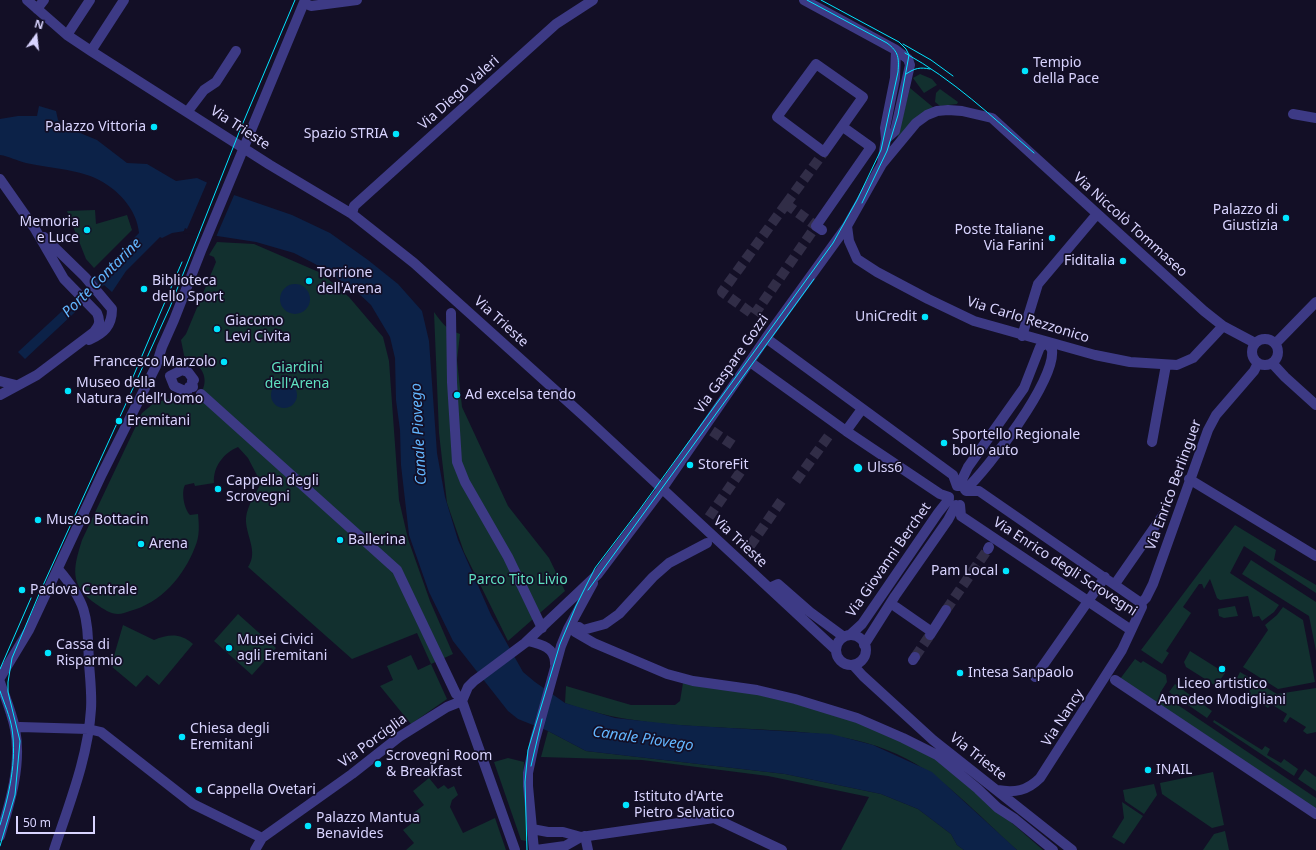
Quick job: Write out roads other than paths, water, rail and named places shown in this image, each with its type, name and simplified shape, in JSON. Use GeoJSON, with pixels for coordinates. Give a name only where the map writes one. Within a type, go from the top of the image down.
{"type":"FeatureCollection","features":[{"type":"Feature","properties":{"kind":"street","name":"Via Trieste"},"geometry":{"type":"LineString","coordinates":[[27,0],[67,35],[243,147],[352,214],[420,268],[836,650],[841,662],[853,665],[933,740],[1072,850]]}},
{"type":"Feature","properties":{"kind":"street"},"geometry":{"type":"LineString","coordinates":[[37,9],[44,0]]}},
{"type":"Feature","properties":{"kind":"street"},"geometry":{"type":"LineString","coordinates":[[67,35],[90,0]]}},
{"type":"Feature","properties":{"kind":"street"},"geometry":{"type":"LineString","coordinates":[[91,51],[124,0]]}},
{"type":"Feature","properties":{"kind":"street"},"geometry":{"type":"LineString","coordinates":[[0,678],[28,630],[102,474],[156,366],[162,346],[174,320],[243,147],[304,1],[311,6],[357,0]]}},
{"type":"Feature","properties":{"kind":"street","name":"Via Diego Valeri"},"geometry":{"type":"LineString","coordinates":[[352,214],[354,206],[556,24],[593,0]]}},
{"type":"Feature","properties":{"kind":"street","name":"Via Gaspare Gozzi"},"geometry":{"type":"LineString","coordinates":[[804,0],[896,50],[895,78],[885,128],[886,139],[882,164]]}},
{"type":"Feature","properties":{"kind":"street","name":"Via Trieste"},"geometry":{"type":"LineString","coordinates":[[188,111],[204,90],[216,82],[236,51]]}},
{"type":"Feature","properties":{"kind":"street"},"geometry":{"type":"LineString","coordinates":[[816,64],[863,97],[843,127],[824,152],[777,117],[816,64]]}},
{"type":"Feature","properties":{"kind":"street","name":"Via Gaspare Gozzi"},"geometry":{"type":"LineString","coordinates":[[535,850],[528,773],[535,740],[554,670],[568,629],[598,574],[662,489],[766,338],[847,226],[882,164],[916,123],[927,115],[937,111],[962,111],[992,118]]}},
{"type":"Feature","properties":{"kind":"street"},"geometry":{"type":"LineString","coordinates":[[1293,114],[1316,118]]}},
{"type":"Feature","properties":{"kind":"street","name":"Via Niccolò Tommaseo"},"geometry":{"type":"LineString","coordinates":[[992,118],[1204,311],[1223,326],[1255,343]]}},
{"type":"Feature","properties":{"kind":"street"},"geometry":{"type":"LineString","coordinates":[[822,230],[816,226],[872,147],[843,127]]}},
{"type":"Feature","properties":{"kind":"street"},"geometry":{"type":"LineString","coordinates":[[0,179],[3,191],[35,229],[87,279],[107,301],[112,309],[112,316],[106,330],[100,335],[80,342]]}},
{"type":"Feature","properties":{"kind":"street"},"geometry":{"type":"LineString","coordinates":[[1022,336],[1038,284],[1097,214]]}},
{"type":"Feature","properties":{"kind":"street","name":"Via Carlo Rezzonico"},"geometry":{"type":"LineString","coordinates":[[847,226],[849,241],[857,259],[877,272],[974,321],[1047,343],[1095,355],[1166,365],[1177,365],[1193,358],[1223,326]]}},
{"type":"Feature","properties":{"kind":"street"},"geometry":{"type":"LineString","coordinates":[[0,395],[37,375],[99,326],[100,320],[97,314],[64,279],[35,229]]}},
{"type":"Feature","properties":{"kind":"street"},"geometry":{"type":"LineString","coordinates":[[1275,344],[1316,302]]}},
{"type":"Feature","properties":{"kind":"street"},"geometry":{"type":"LineString","coordinates":[[451,313],[452,382],[457,462],[465,482],[508,557],[542,628]]}},
{"type":"Feature","properties":{"kind":"street"},"geometry":{"type":"LineString","coordinates":[[750,362],[846,431],[940,494],[954,501],[967,498],[953,475],[766,338]]}},
{"type":"Feature","properties":{"kind":"street"},"geometry":{"type":"LineString","coordinates":[[1265,339],[1275,344],[1278,352],[1272,363],[1265,365],[1258,363],[1252,356],[1255,343],[1265,339]]}},
{"type":"Feature","properties":{"kind":"street"},"geometry":{"type":"LineString","coordinates":[[954,501],[951,489],[962,488],[980,476],[1037,396],[1042,387],[1051,357],[1052,350],[1047,343],[1040,346],[1024,388],[968,467],[962,488]]}},
{"type":"Feature","properties":{"kind":"street","name":"Via Enrico Berlinguer"},"geometry":{"type":"LineString","coordinates":[[1141,603],[1146,598],[1153,584],[1205,436],[1216,415],[1251,374],[1258,363]]}},
{"type":"Feature","properties":{"kind":"street"},"geometry":{"type":"LineString","coordinates":[[1272,363],[1285,378],[1316,405]]}},
{"type":"Feature","properties":{"kind":"street"},"geometry":{"type":"LineString","coordinates":[[1152,442],[1166,365]]}},
{"type":"Feature","properties":{"kind":"street"},"geometry":{"type":"LineString","coordinates":[[0,381],[16,385]]}},
{"type":"Feature","properties":{"kind":"street"},"geometry":{"type":"LineString","coordinates":[[1024,388],[1037,396]]}},
{"type":"Feature","properties":{"kind":"street"},"geometry":{"type":"LineString","coordinates":[[201,394],[398,570],[459,697],[517,849]]}},
{"type":"Feature","properties":{"kind":"street"},"geometry":{"type":"LineString","coordinates":[[846,431],[862,409]]}},
{"type":"Feature","properties":{"kind":"street"},"geometry":{"type":"LineString","coordinates":[[1189,478],[1316,556]]}},
{"type":"Feature","properties":{"kind":"street","name":"Via Enrico degli Scrovegni"},"geometry":{"type":"LineString","coordinates":[[954,501],[962,516],[1131,630],[1142,610],[1141,603],[978,491],[962,488]]}},
{"type":"Feature","properties":{"kind":"street","name":"Via Giovanni Berchet"},"geometry":{"type":"LineString","coordinates":[[847,636],[862,624],[938,513],[954,501]]}},
{"type":"Feature","properties":{"kind":"street","name":"Via Giovanni Berchet"},"geometry":{"type":"LineString","coordinates":[[864,644],[895,596],[948,520],[954,501]]}},
{"type":"Feature","properties":{"kind":"street","name":"Via Enrico degli Scrovegni"},"geometry":{"type":"LineString","coordinates":[[1115,584],[1163,514]]}},
{"type":"Feature","properties":{"kind":"street"},"geometry":{"type":"LineString","coordinates":[[707,543],[669,563],[653,577],[619,614],[605,624],[583,630],[577,629],[594,643],[667,674],[693,681],[758,690],[795,699],[857,718],[924,748],[937,755],[978,789],[998,808],[1015,819],[1053,850]]}},
{"type":"Feature","properties":{"kind":"street"},"geometry":{"type":"LineString","coordinates":[[54,850],[80,770],[88,729],[91,696],[87,618],[81,601],[68,580],[58,569]]}},
{"type":"Feature","properties":{"kind":"street","name":"Via Gaspare Gozzi"},"geometry":{"type":"LineString","coordinates":[[459,697],[474,682],[542,628],[598,574]]}},
{"type":"Feature","properties":{"kind":"street"},"geometry":{"type":"LineString","coordinates":[[1035,677],[1105,577]]}},
{"type":"Feature","properties":{"kind":"street","name":"Via Trieste"},"geometry":{"type":"LineString","coordinates":[[769,588],[778,584],[810,612],[847,636],[859,638],[864,644]]}},
{"type":"Feature","properties":{"kind":"street"},"geometry":{"type":"LineString","coordinates":[[896,606],[931,633],[946,611]]}},
{"type":"Feature","properties":{"kind":"street","name":"Via Nancy"},"geometry":{"type":"LineString","coordinates":[[997,790],[1011,793],[1025,790],[1040,778],[1106,677],[1122,650],[1131,630]]}},
{"type":"Feature","properties":{"kind":"street"},"geometry":{"type":"LineString","coordinates":[[836,650],[839,641],[847,636]]}},
{"type":"Feature","properties":{"kind":"street"},"geometry":{"type":"LineString","coordinates":[[526,642],[538,643],[552,651],[556,658],[554,670]]}},
{"type":"Feature","properties":{"kind":"street"},"geometry":{"type":"LineString","coordinates":[[853,665],[860,662],[864,656],[864,644]]}},
{"type":"Feature","properties":{"kind":"street"},"geometry":{"type":"LineString","coordinates":[[1115,680],[1316,814]]}},
{"type":"Feature","properties":{"kind":"street"},"geometry":{"type":"LineString","coordinates":[[0,682],[14,724],[16,737],[15,765],[11,796],[0,836]]}},
{"type":"Feature","properties":{"kind":"street","name":"Via Porciglia"},"geometry":{"type":"LineString","coordinates":[[262,838],[399,738],[447,707],[459,697]]}},
{"type":"Feature","properties":{"kind":"street"},"geometry":{"type":"LineString","coordinates":[[916,725],[909,733],[924,748]]}},
{"type":"Feature","properties":{"kind":"street"},"geometry":{"type":"LineString","coordinates":[[20,727],[88,729],[100,732],[193,804],[262,838],[254,850]]}},
{"type":"Feature","properties":{"kind":"street"},"geometry":{"type":"LineString","coordinates":[[535,850],[565,846],[583,837],[714,818],[782,850]]}},
{"type":"Feature","properties":{"kind":"street"},"geometry":{"type":"LineString","coordinates":[[532,829],[548,832],[563,832],[583,837]]}},
{"type":"Feature","properties":{"kind":"street"},"geometry":{"type":"LineString","coordinates":[[583,837],[588,850]]}},
{"type":"Feature","properties":{"kind":"water"},"geometry":{"type":"Polygon","coordinates":[[[39,106],[56,111],[58,120],[73,130],[97,140],[127,163],[147,164],[176,181],[197,178],[234,195],[292,215],[330,233],[398,284],[422,311],[429,341],[437,453],[445,497],[458,540],[491,615],[523,672],[535,682],[565,703],[615,718],[680,725],[831,734],[873,745],[932,772],[1017,850],[964,850],[957,845],[951,834],[918,809],[881,794],[785,774],[586,751],[548,731],[518,719],[508,711],[453,641],[429,592],[409,535],[401,465],[400,430],[396,400],[395,358],[390,337],[371,305],[355,290],[317,265],[294,253],[256,242],[185,231],[172,233],[162,238],[160,237],[126,271],[112,292],[104,285],[25,359],[18,352],[74,300],[139,233],[130,208],[118,193],[103,182],[88,175],[26,163],[0,155],[0,119],[18,116],[37,116],[39,106]]]}},
{"type":"Feature","properties":{"kind":"water"},"geometry":{"type":"Polygon","coordinates":[[[295,284],[306,288],[310,299],[306,310],[295,314],[284,310],[280,299],[284,288],[295,284]]]}},
{"type":"Feature","properties":{"kind":"water"},"geometry":{"type":"Polygon","coordinates":[[[284,382],[293,386],[297,395],[293,404],[284,408],[275,404],[271,395],[275,386],[284,382]]]}},
{"type":"Feature","properties":{"kind":"tunnel"},"geometry":{"type":"LineString","coordinates":[[786,204],[824,152]]}},
{"type":"Feature","properties":{"kind":"tunnel"},"geometry":{"type":"LineString","coordinates":[[786,204],[816,226],[754,315],[722,292],[786,204]]}},
{"type":"Feature","properties":{"kind":"tunnel"},"geometry":{"type":"LineString","coordinates":[[712,431],[733,445]]}},
{"type":"Feature","properties":{"kind":"tunnel"},"geometry":{"type":"LineString","coordinates":[[796,481],[830,434]]}},
{"type":"Feature","properties":{"kind":"tunnel"},"geometry":{"type":"LineString","coordinates":[[709,517],[743,468]]}},
{"type":"Feature","properties":{"kind":"tunnel"},"geometry":{"type":"LineString","coordinates":[[750,546],[784,497]]}},
{"type":"Feature","properties":{"kind":"tunnel"},"geometry":{"type":"LineString","coordinates":[[946,610],[988,549]]}},
{"type":"Feature","properties":{"kind":"tunnel"},"geometry":{"type":"LineString","coordinates":[[915,657],[930,635]]}},
{"type":"Feature","properties":{"kind":"tram line"},"geometry":{"type":"LineString","coordinates":[[0,846],[15,795],[20,741],[8,692],[12,658],[40,592],[170,307],[240,130],[295,0]]}},
{"type":"Feature","properties":{"kind":"tram line"},"geometry":{"type":"LineString","coordinates":[[527,850],[525,782],[528,750],[560,644],[576,606],[595,568],[640,509],[833,243],[857,200],[881,150],[898,72],[898,59],[896,52],[887,43],[807,0]]}},
{"type":"Feature","properties":{"kind":"tram line"},"geometry":{"type":"LineString","coordinates":[[821,0],[899,42],[906,49],[909,55],[898,115],[887,151],[862,203]]}},
{"type":"Feature","properties":{"kind":"tram line"},"geometry":{"type":"LineString","coordinates":[[903,44],[931,60],[953,76]]}},
{"type":"Feature","properties":{"kind":"tram line"},"geometry":{"type":"LineString","coordinates":[[905,53],[956,87],[1034,153]]}},
{"type":"Feature","properties":{"kind":"tram line"},"geometry":{"type":"LineString","coordinates":[[906,74],[918,68],[930,69]]}},
{"type":"Feature","properties":{"kind":"tram line"},"geometry":{"type":"LineString","coordinates":[[130,384],[182,262]]}},
{"type":"Feature","properties":{"kind":"tram line"},"geometry":{"type":"LineString","coordinates":[[588,590],[814,279]]}},
{"type":"Feature","properties":{"kind":"tram line"},"geometry":{"type":"LineString","coordinates":[[0,669],[31,598]]}},
{"type":"Feature","properties":{"kind":"tram line"},"geometry":{"type":"LineString","coordinates":[[0,691],[11,724],[14,753],[9,790],[0,825]]}},
{"type":"Feature","properties":{"kind":"tram line"},"geometry":{"type":"LineString","coordinates":[[531,766],[542,719]]}},
{"type":"Feature","properties":{"kind":"place","name":"Tempio della Pace"},"geometry":{"type":"Point","coordinates":[1025,71]}},
{"type":"Feature","properties":{"kind":"place","name":"Palazzo Vittoria"},"geometry":{"type":"Point","coordinates":[154,127]}},
{"type":"Feature","properties":{"kind":"place","name":"Spazio STRIA"},"geometry":{"type":"Point","coordinates":[396,134]}},
{"type":"Feature","properties":{"kind":"place","name":"Palazzo di Giustizia"},"geometry":{"type":"Point","coordinates":[1286,218]}},
{"type":"Feature","properties":{"kind":"place","name":"Memoria e Luce"},"geometry":{"type":"Point","coordinates":[87,230]}},
{"type":"Feature","properties":{"kind":"place","name":"Poste Italiane Via Farini"},"geometry":{"type":"Point","coordinates":[1052,238]}},
{"type":"Feature","properties":{"kind":"place","name":"Fiditalia"},"geometry":{"type":"Point","coordinates":[1123,261]}},
{"type":"Feature","properties":{"kind":"place","name":"Torrione dell'Arena"},"geometry":{"type":"Point","coordinates":[309,281]}},
{"type":"Feature","properties":{"kind":"place","name":"Biblioteca dello Sport"},"geometry":{"type":"Point","coordinates":[144,289]}},
{"type":"Feature","properties":{"kind":"place","name":"UniCredit"},"geometry":{"type":"Point","coordinates":[925,317]}},
{"type":"Feature","properties":{"kind":"place","name":"Giacomo Levi Civita"},"geometry":{"type":"Point","coordinates":[217,329]}},
{"type":"Feature","properties":{"kind":"place","name":"Francesco Marzolo"},"geometry":{"type":"Point","coordinates":[224,362]}},
{"type":"Feature","properties":{"kind":"place","name":"Museo della Natura e dell’Uomo"},"geometry":{"type":"Point","coordinates":[68,391]}},
{"type":"Feature","properties":{"kind":"place","name":"Ad excelsa tendo"},"geometry":{"type":"Point","coordinates":[457,395]}},
{"type":"Feature","properties":{"kind":"place","name":"Eremitani"},"geometry":{"type":"Point","coordinates":[119,421]}},
{"type":"Feature","properties":{"kind":"place","name":"Sportello Regionale bollo auto"},"geometry":{"type":"Point","coordinates":[944,443]}},
{"type":"Feature","properties":{"kind":"place","name":"StoreFit"},"geometry":{"type":"Point","coordinates":[690,465]}},
{"type":"Feature","properties":{"kind":"place","name":"Ulss6"},"geometry":{"type":"Point","coordinates":[858,468]}},
{"type":"Feature","properties":{"kind":"place","name":"Cappella degli Scrovegni"},"geometry":{"type":"Point","coordinates":[218,489]}},
{"type":"Feature","properties":{"kind":"place","name":"Museo Bottacin"},"geometry":{"type":"Point","coordinates":[38,520]}},
{"type":"Feature","properties":{"kind":"place","name":"Ballerina"},"geometry":{"type":"Point","coordinates":[340,540]}},
{"type":"Feature","properties":{"kind":"place","name":"Arena"},"geometry":{"type":"Point","coordinates":[141,544]}},
{"type":"Feature","properties":{"kind":"place","name":"Pam Local"},"geometry":{"type":"Point","coordinates":[1006,571]}},
{"type":"Feature","properties":{"kind":"place","name":"Padova Centrale"},"geometry":{"type":"Point","coordinates":[22,590]}},
{"type":"Feature","properties":{"kind":"place","name":"Musei Civici agli Eremitani"},"geometry":{"type":"Point","coordinates":[229,648]}},
{"type":"Feature","properties":{"kind":"place","name":"Cassa di Risparmio"},"geometry":{"type":"Point","coordinates":[48,653]}},
{"type":"Feature","properties":{"kind":"place","name":"Liceo artistico Amedeo Modigliani"},"geometry":{"type":"Point","coordinates":[1222,669]}},
{"type":"Feature","properties":{"kind":"place","name":"Intesa Sanpaolo"},"geometry":{"type":"Point","coordinates":[960,673]}},
{"type":"Feature","properties":{"kind":"place","name":"Chiesa degli Eremitani"},"geometry":{"type":"Point","coordinates":[182,737]}},
{"type":"Feature","properties":{"kind":"place","name":"Scrovegni Room & Breakfast"},"geometry":{"type":"Point","coordinates":[378,764]}},
{"type":"Feature","properties":{"kind":"place","name":"INAIL"},"geometry":{"type":"Point","coordinates":[1148,770]}},
{"type":"Feature","properties":{"kind":"place","name":"Cappella Ovetari"},"geometry":{"type":"Point","coordinates":[199,790]}},
{"type":"Feature","properties":{"kind":"place","name":"Istituto d'Arte Pietro Selvatico"},"geometry":{"type":"Point","coordinates":[626,805]}},
{"type":"Feature","properties":{"kind":"place","name":"Palazzo Mantua Benavides"},"geometry":{"type":"Point","coordinates":[308,826]}},
{"type":"Feature","properties":{"kind":"water label","name":"Porte Contarine"},"geometry":{"type":"Point","coordinates":[102,278]}},
{"type":"Feature","properties":{"kind":"water label","name":"Canale Piovego"},"geometry":{"type":"Point","coordinates":[419,434]}},
{"type":"Feature","properties":{"kind":"water label","name":"Canale Piovego"},"geometry":{"type":"Point","coordinates":[643,739]}},
{"type":"Feature","properties":{"kind":"park label","name":"Giardini dell'Arena"},"geometry":{"type":"Point","coordinates":[297,376]}},
{"type":"Feature","properties":{"kind":"park label","name":"Parco Tito Livio"},"geometry":{"type":"Point","coordinates":[518,580]}}]}
